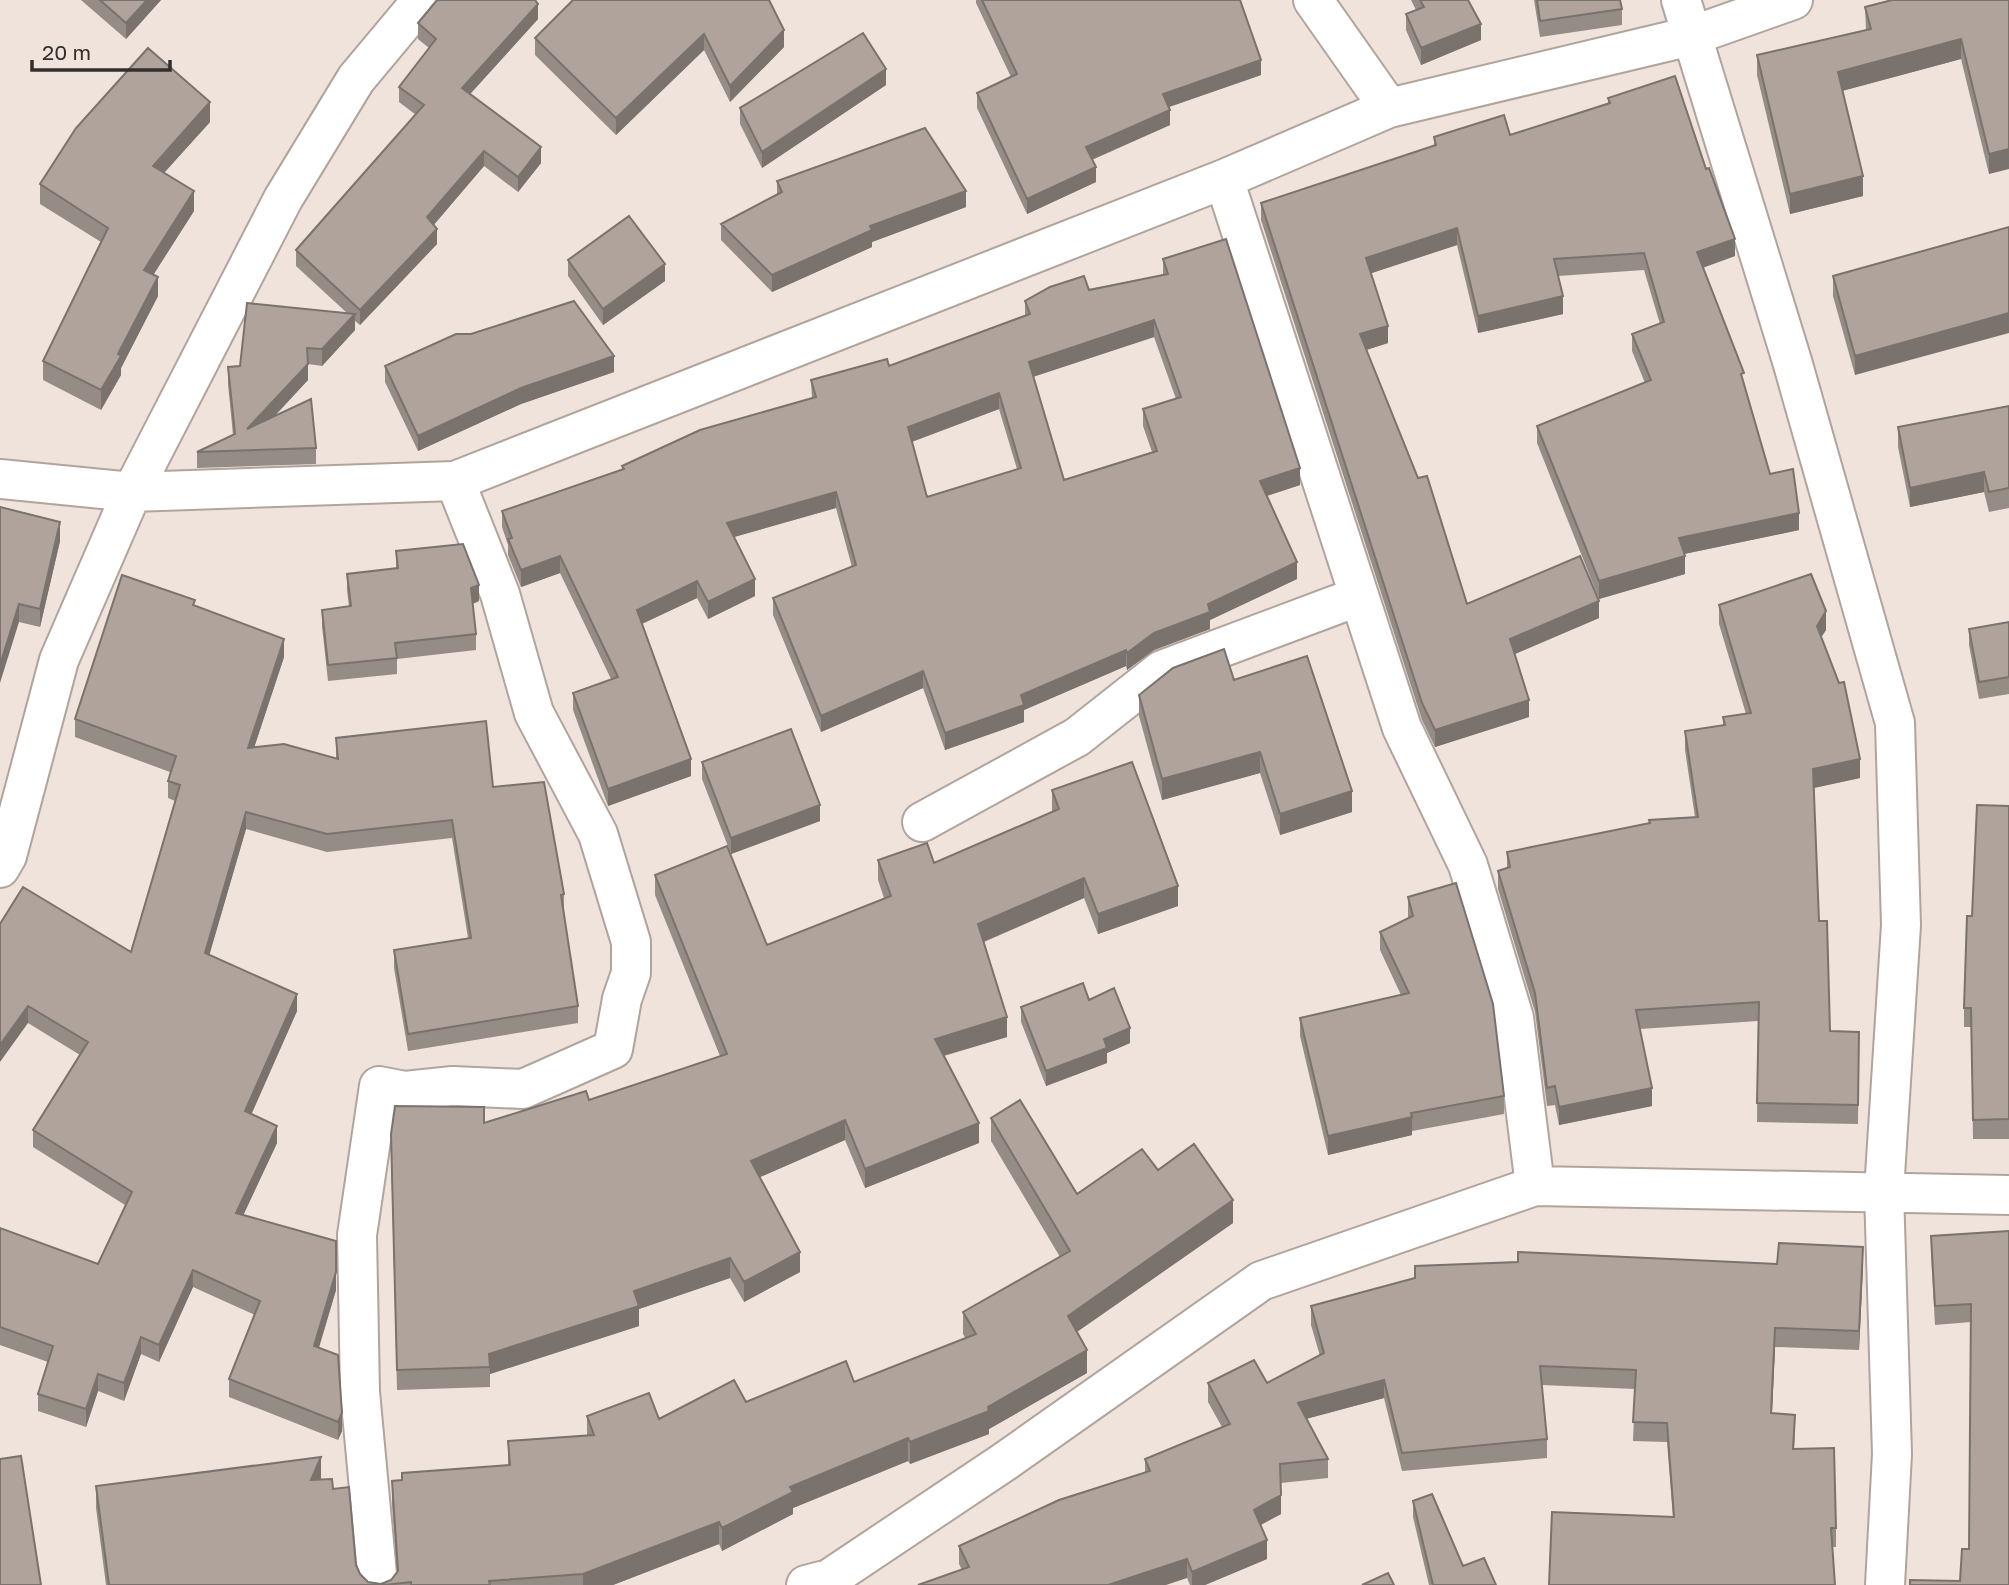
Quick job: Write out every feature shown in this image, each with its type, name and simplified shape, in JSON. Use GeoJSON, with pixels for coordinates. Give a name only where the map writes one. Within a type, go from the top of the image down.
{"type":"FeatureCollection","features":[{"type":"Feature","properties":{"kind":"street"},"geometry":{"type":"LineString","coordinates":[[0,868],[6,856],[59,660],[132,492],[284,199],[355,79],[422,0]]}},
{"type":"Feature","properties":{"kind":"street"},"geometry":{"type":"LineString","coordinates":[[1312,0],[1389,108]]}},
{"type":"Feature","properties":{"kind":"street"},"geometry":{"type":"LineString","coordinates":[[1681,0],[1792,361],[1895,723],[1901,925],[1884,1191],[1892,1454],[1885,1585]]}},
{"type":"Feature","properties":{"kind":"street"},"geometry":{"type":"LineString","coordinates":[[0,479],[132,492],[455,481],[1224,179],[1389,108],[1691,36],[1793,0]]}},
{"type":"Feature","properties":{"kind":"street"},"geometry":{"type":"LineString","coordinates":[[1224,179],[1357,597],[1402,728],[1468,865],[1514,1018],[1535,1186]]}},
{"type":"Feature","properties":{"kind":"street"},"geometry":{"type":"LineString","coordinates":[[378,1585],[360,1392],[357,1235],[379,1086],[405,1091],[453,1086],[523,1088],[613,1049],[622,999],[631,973],[631,942],[598,834],[534,713],[500,594],[455,481]]}},
{"type":"Feature","properties":{"kind":"street"},"geometry":{"type":"LineString","coordinates":[[922,822],[1077,737],[1162,670],[1357,597]]}},
{"type":"Feature","properties":{"kind":"street"},"geometry":{"type":"LineString","coordinates":[[806,1585],[830,1579],[1004,1462],[1261,1281],[1535,1186],[2009,1195]]}},
{"type":"Feature","properties":{"kind":"building"},"geometry":{"type":"Polygon","coordinates":[[[100,0],[147,0],[126,23],[100,0]]]}},
{"type":"Feature","properties":{"kind":"building"},"geometry":{"type":"Polygon","coordinates":[[[437,0],[535,0],[538,4],[462,88],[541,147],[518,177],[484,151],[427,217],[437,229],[360,310],[296,250],[424,105],[399,87],[436,39],[418,23],[437,0]]]}},
{"type":"Feature","properties":{"kind":"building"},"geometry":{"type":"Polygon","coordinates":[[[573,0],[769,0],[784,30],[730,86],[704,34],[616,118],[535,38],[573,0]]]}},
{"type":"Feature","properties":{"kind":"building"},"geometry":{"type":"Polygon","coordinates":[[[982,0],[1240,0],[1261,60],[1163,94],[1170,110],[1086,147],[1096,167],[1027,199],[977,93],[1017,74],[982,0]]]}},
{"type":"Feature","properties":{"kind":"building"},"geometry":{"type":"Polygon","coordinates":[[[1420,0],[1468,0],[1481,24],[1421,48],[1406,14],[1424,7],[1420,0]]]}},
{"type":"Feature","properties":{"kind":"building"},"geometry":{"type":"Polygon","coordinates":[[[1537,0],[1620,0],[1622,9],[1540,21],[1537,0]]]}},
{"type":"Feature","properties":{"kind":"building"},"geometry":{"type":"Polygon","coordinates":[[[1892,0],[2009,0],[2009,149],[1989,154],[1961,39],[1838,72],[1863,176],[1790,194],[1757,55],[1871,29],[1865,7],[1892,0]]]}},
{"type":"Feature","properties":{"kind":"building"},"geometry":{"type":"Polygon","coordinates":[[[863,33],[886,69],[762,152],[740,108],[863,33]]]}},
{"type":"Feature","properties":{"kind":"building"},"geometry":{"type":"Polygon","coordinates":[[[148,48],[210,102],[153,166],[194,191],[144,270],[158,277],[118,354],[121,356],[101,390],[43,361],[108,228],[40,184],[76,128],[148,48]]]}},
{"type":"Feature","properties":{"kind":"building"},"geometry":{"type":"Polygon","coordinates":[[[1675,76],[1706,169],[1709,168],[1735,239],[1697,252],[1744,373],[1741,374],[1770,474],[1793,469],[1799,513],[1679,538],[1685,556],[1599,581],[1537,426],[1651,380],[1632,334],[1664,322],[1644,253],[1554,259],[1563,296],[1478,316],[1457,228],[1366,258],[1388,326],[1360,334],[1418,478],[1427,476],[1467,604],[1580,556],[1599,601],[1510,639],[1529,700],[1435,730],[1422,703],[1261,203],[1436,145],[1434,137],[1504,115],[1510,135],[1610,103],[1608,98],[1675,76]]]}},
{"type":"Feature","properties":{"kind":"building"},"geometry":{"type":"Polygon","coordinates":[[[925,128],[966,191],[870,226],[872,230],[772,275],[721,224],[782,192],[777,181],[925,128]]]}},
{"type":"Feature","properties":{"kind":"building"},"geometry":{"type":"Polygon","coordinates":[[[629,216],[665,264],[603,309],[568,260],[629,216]]]}},
{"type":"Feature","properties":{"kind":"building"},"geometry":{"type":"Polygon","coordinates":[[[2009,227],[2009,313],[1855,356],[1833,276],[2009,227]]]}},
{"type":"Feature","properties":{"kind":"building"},"geometry":{"type":"Polygon","coordinates":[[[1226,239],[1300,468],[1260,481],[1297,562],[1208,604],[1210,612],[1154,633],[1127,653],[1126,650],[1021,695],[1024,705],[945,733],[923,671],[821,716],[773,598],[856,565],[836,492],[727,523],[755,579],[708,602],[697,581],[637,610],[691,759],[608,789],[573,693],[618,677],[560,556],[521,570],[508,539],[512,538],[502,511],[624,469],[622,466],[700,430],[816,397],[811,380],[887,359],[889,366],[1030,314],[1025,301],[1050,287],[1084,276],[1089,290],[1168,274],[1163,259],[1226,239]],[[1154,320],[1029,362],[1064,480],[1157,451],[1143,409],[1181,397],[1154,320]],[[999,393],[908,427],[927,497],[1021,468],[999,393]]]}},
{"type":"Feature","properties":{"kind":"building"},"geometry":{"type":"Polygon","coordinates":[[[574,301],[614,356],[521,388],[418,436],[385,366],[456,334],[471,334],[574,301]]]}},
{"type":"Feature","properties":{"kind":"building"},"geometry":{"type":"Polygon","coordinates":[[[247,303],[355,314],[322,349],[307,348],[308,364],[247,429],[311,399],[316,448],[197,452],[235,434],[228,367],[240,366],[247,303]]]}},
{"type":"Feature","properties":{"kind":"building"},"geometry":{"type":"Polygon","coordinates":[[[2009,406],[2009,488],[1989,492],[1984,472],[1910,488],[1898,427],[2009,406]]]}},
{"type":"Feature","properties":{"kind":"building"},"geometry":{"type":"Polygon","coordinates":[[[0,507],[60,522],[40,609],[19,604],[0,665],[0,507]]]}},
{"type":"Feature","properties":{"kind":"building"},"geometry":{"type":"Polygon","coordinates":[[[463,544],[479,585],[471,588],[476,634],[395,643],[397,658],[328,665],[322,610],[351,606],[347,574],[398,568],[396,551],[463,544]]]}},
{"type":"Feature","properties":{"kind":"building"},"geometry":{"type":"Polygon","coordinates":[[[1811,574],[1826,611],[1817,626],[1839,683],[1844,682],[1860,759],[1813,769],[1819,921],[1827,921],[1830,1031],[1859,1032],[1858,1105],[1757,1103],[1759,1002],[1636,1010],[1652,1088],[1559,1107],[1555,1086],[1547,1088],[1535,993],[1498,871],[1510,867],[1507,852],[1650,823],[1649,820],[1698,817],[1685,731],[1725,725],[1723,717],[1751,713],[1719,605],[1811,574]]]}},
{"type":"Feature","properties":{"kind":"building"},"geometry":{"type":"Polygon","coordinates":[[[122,575],[195,600],[193,605],[284,639],[248,748],[284,744],[338,759],[336,738],[486,721],[493,787],[544,782],[564,894],[561,895],[578,1006],[408,1034],[394,950],[471,938],[452,820],[327,834],[246,812],[205,953],[297,994],[245,1111],[277,1126],[236,1213],[336,1241],[336,1272],[314,1346],[338,1355],[342,1413],[338,1422],[229,1379],[260,1301],[193,1270],[159,1345],[141,1337],[124,1383],[98,1374],[86,1409],[38,1394],[53,1346],[0,1327],[0,1228],[98,1264],[132,1192],[33,1130],[88,1042],[28,1006],[0,1045],[0,924],[23,887],[131,952],[180,785],[168,781],[176,756],[75,719],[122,575]]]}},
{"type":"Feature","properties":{"kind":"building"},"geometry":{"type":"Polygon","coordinates":[[[2009,622],[2009,677],[1979,682],[1969,629],[2009,622]]]}},
{"type":"Feature","properties":{"kind":"building"},"geometry":{"type":"Polygon","coordinates":[[[1224,649],[1234,680],[1307,656],[1352,791],[1280,814],[1260,752],[1162,779],[1139,695],[1173,668],[1224,649]]]}},
{"type":"Feature","properties":{"kind":"building"},"geometry":{"type":"Polygon","coordinates":[[[791,729],[820,805],[731,838],[702,762],[791,729]]]}},
{"type":"Feature","properties":{"kind":"building"},"geometry":{"type":"Polygon","coordinates":[[[1132,762],[1178,886],[1098,914],[1084,878],[978,924],[1007,1017],[935,1039],[979,1123],[865,1169],[845,1120],[751,1161],[800,1252],[744,1282],[730,1258],[634,1291],[639,1306],[489,1354],[490,1367],[397,1370],[391,1134],[395,1106],[484,1107],[484,1123],[586,1091],[589,1100],[727,1054],[655,875],[727,846],[767,945],[891,896],[878,860],[927,843],[934,863],[1059,809],[1052,790],[1132,762]]]}},
{"type":"Feature","properties":{"kind":"building"},"geometry":{"type":"Polygon","coordinates":[[[1977,805],[2009,806],[2009,1119],[1973,1120],[1971,1008],[1964,1008],[1967,916],[1972,916],[1977,805]]]}},
{"type":"Feature","properties":{"kind":"building"},"geometry":{"type":"Polygon","coordinates":[[[1456,883],[1493,1004],[1504,1096],[1411,1113],[1412,1117],[1328,1136],[1300,1018],[1409,993],[1380,932],[1413,916],[1408,897],[1456,883]]]}},
{"type":"Feature","properties":{"kind":"building"},"geometry":{"type":"Polygon","coordinates":[[[1083,983],[1089,1000],[1114,988],[1130,1028],[1104,1039],[1107,1048],[1046,1071],[1021,1007],[1083,983]]]}},
{"type":"Feature","properties":{"kind":"building"},"geometry":{"type":"Polygon","coordinates":[[[1020,1100],[1077,1194],[1142,1149],[1158,1170],[1194,1144],[1233,1200],[1068,1316],[1087,1350],[988,1407],[989,1411],[910,1442],[908,1438],[790,1487],[793,1492],[722,1528],[719,1522],[583,1574],[489,1581],[490,1585],[411,1585],[411,1582],[384,1585],[109,1585],[96,1486],[321,1457],[311,1480],[332,1479],[333,1489],[349,1487],[356,1565],[368,1582],[381,1584],[391,1580],[398,1571],[392,1481],[402,1480],[402,1473],[510,1465],[508,1441],[594,1435],[587,1416],[649,1393],[659,1419],[734,1380],[746,1402],[846,1361],[854,1382],[976,1334],[963,1312],[1070,1251],[991,1118],[1020,1100]]]}},
{"type":"Feature","properties":{"kind":"building"},"geometry":{"type":"Polygon","coordinates":[[[2009,1231],[2009,1585],[1910,1585],[1910,1580],[1960,1581],[1962,1549],[1969,1549],[1971,1304],[1935,1306],[1931,1236],[2009,1231]]]}},
{"type":"Feature","properties":{"kind":"building"},"geometry":{"type":"Polygon","coordinates":[[[1779,1243],[1863,1247],[1859,1331],[1775,1328],[1771,1413],[1795,1415],[1793,1449],[1834,1448],[1836,1528],[1831,1528],[1835,1585],[1549,1585],[1552,1512],[1674,1517],[1667,1423],[1633,1422],[1636,1370],[1540,1366],[1547,1439],[1402,1453],[1384,1380],[1298,1403],[1328,1459],[1280,1464],[1281,1495],[1254,1510],[1267,1540],[1192,1572],[1187,1559],[1108,1585],[918,1585],[969,1567],[959,1546],[1059,1500],[1150,1471],[1145,1459],[1230,1424],[1208,1383],[1254,1360],[1267,1383],[1324,1353],[1311,1306],[1415,1278],[1415,1266],[1518,1262],[1518,1252],[1777,1264],[1779,1243]]]}},
{"type":"Feature","properties":{"kind":"building"},"geometry":{"type":"Polygon","coordinates":[[[21,1456],[41,1585],[0,1585],[0,1459],[21,1456]]]}},
{"type":"Feature","properties":{"kind":"building"},"geometry":{"type":"Polygon","coordinates":[[[1432,1494],[1463,1566],[1484,1558],[1496,1585],[1433,1585],[1413,1501],[1432,1494]]]}},
{"type":"Feature","properties":{"kind":"building"},"geometry":{"type":"Polygon","coordinates":[[[1388,1573],[1394,1585],[1362,1585],[1388,1573]]]}}]}
